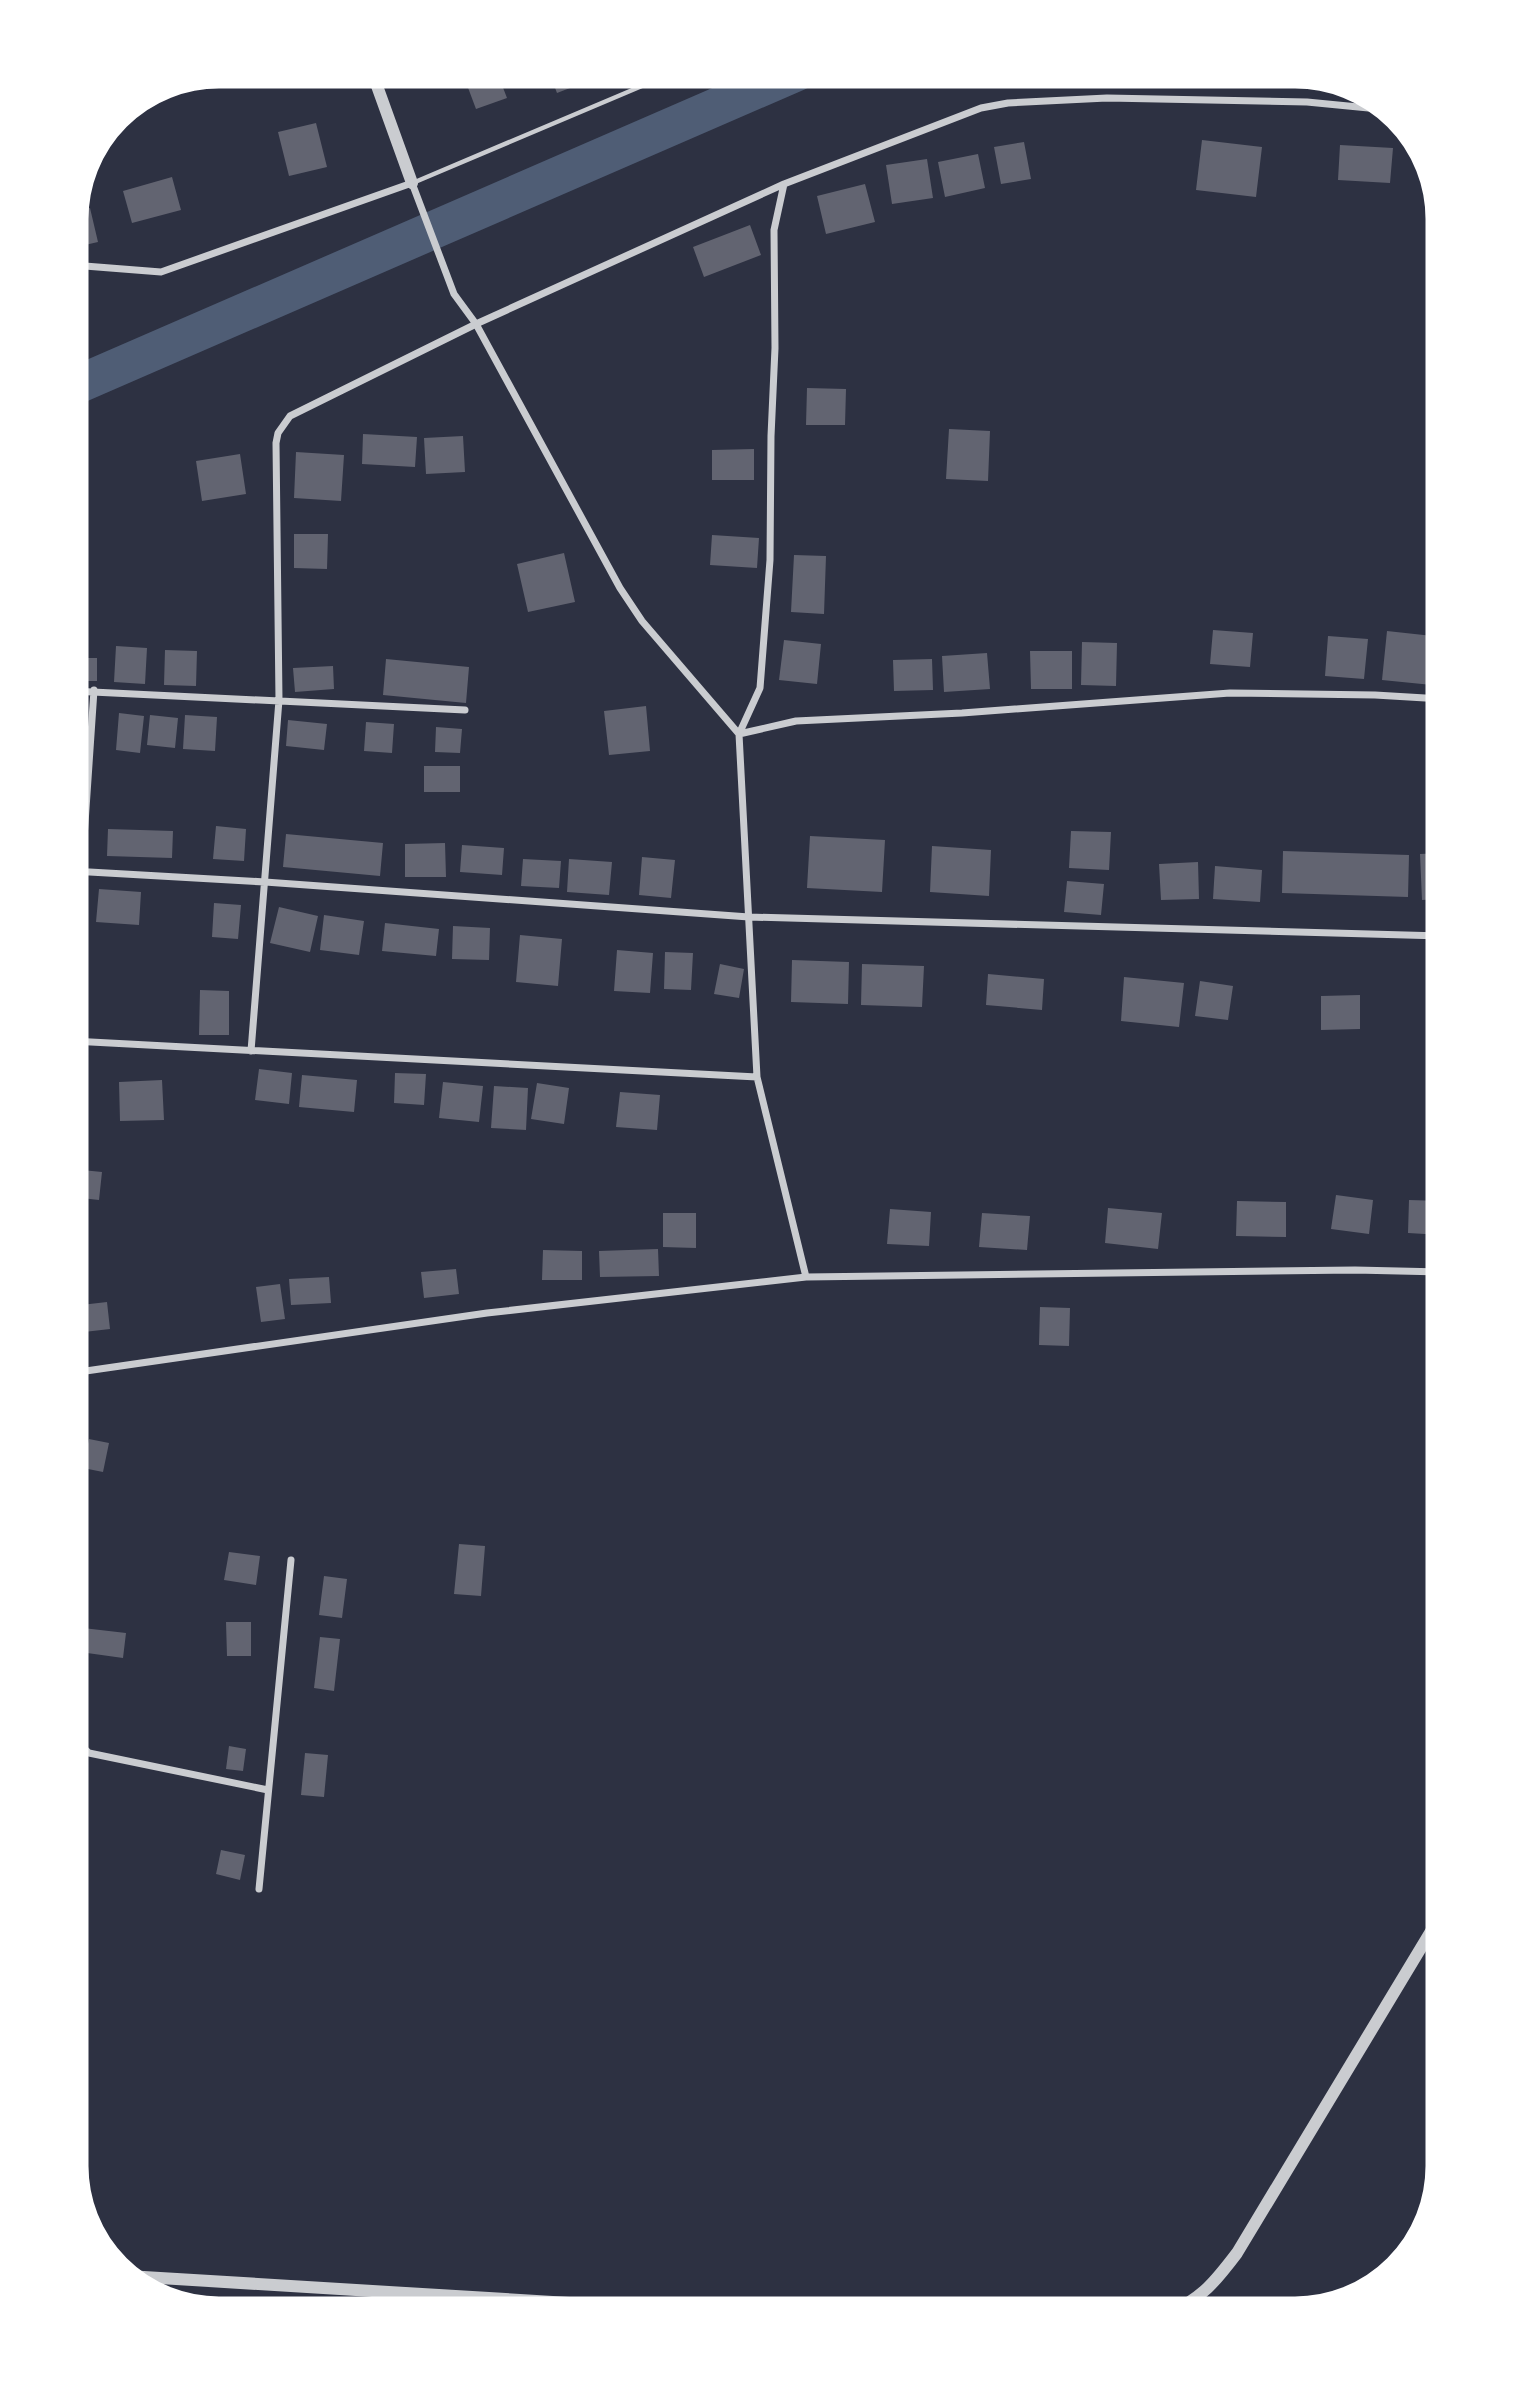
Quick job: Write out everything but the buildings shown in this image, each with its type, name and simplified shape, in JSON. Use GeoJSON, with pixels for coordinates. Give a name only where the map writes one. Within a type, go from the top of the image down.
{"type":"FeatureCollection","features":[{"type":"Feature","properties":{"kind":"street"},"geometry":{"type":"LineString","coordinates":[[376,84],[454,294],[476,324],[630,604],[739,734]]}},
{"type":"Feature","properties":{"kind":"street"},"geometry":{"type":"LineString","coordinates":[[251,1051],[279,700],[276,443],[283,424],[300,410],[476,324],[784,184],[981,108],[1008,103],[1120,98],[1307,102],[1372,108]]}},
{"type":"Feature","properties":{"kind":"street"},"geometry":{"type":"LineString","coordinates":[[84,266],[161,272],[412,183]]}},
{"type":"Feature","properties":{"kind":"street"},"geometry":{"type":"LineString","coordinates":[[784,184],[775,230],[770,560],[760,688],[739,734],[757,1077],[806,1277]]}},
{"type":"Feature","properties":{"kind":"street"},"geometry":{"type":"LineString","coordinates":[[84,690],[464,710]]}},
{"type":"Feature","properties":{"kind":"street"},"geometry":{"type":"LineString","coordinates":[[84,791],[94,690]]}},
{"type":"Feature","properties":{"kind":"street"},"geometry":{"type":"LineString","coordinates":[[739,734],[796,721],[962,713],[1230,693],[1430,698]]}},
{"type":"Feature","properties":{"kind":"street"},"geometry":{"type":"LineString","coordinates":[[84,871],[749,917],[1430,936]]}},
{"type":"Feature","properties":{"kind":"street"},"geometry":{"type":"LineString","coordinates":[[84,1042],[757,1077]]}},
{"type":"Feature","properties":{"kind":"street"},"geometry":{"type":"LineString","coordinates":[[84,1371],[488,1313],[806,1277],[1355,1270],[1430,1272]]}},
{"type":"Feature","properties":{"kind":"street"},"geometry":{"type":"LineString","coordinates":[[259,1889],[291,1560]]}},
{"type":"Feature","properties":{"kind":"street"},"geometry":{"type":"LineString","coordinates":[[84,1748],[89,1753],[268,1790]]}},
{"type":"Feature","properties":{"kind":"street"},"geometry":{"type":"LineString","coordinates":[[1193,2301],[1209,2289],[1237,2253],[1430,1933]]}},
{"type":"Feature","properties":{"kind":"street"},"geometry":{"type":"LineString","coordinates":[[143,2277],[536,2301]]}},
{"type":"Feature","properties":{"kind":"lane"},"geometry":{"type":"LineString","coordinates":[[412,183],[647,84]]}},
{"type":"Feature","properties":{"kind":"waterway"},"geometry":{"type":"LineString","coordinates":[[84,382],[769,84]]}}]}
